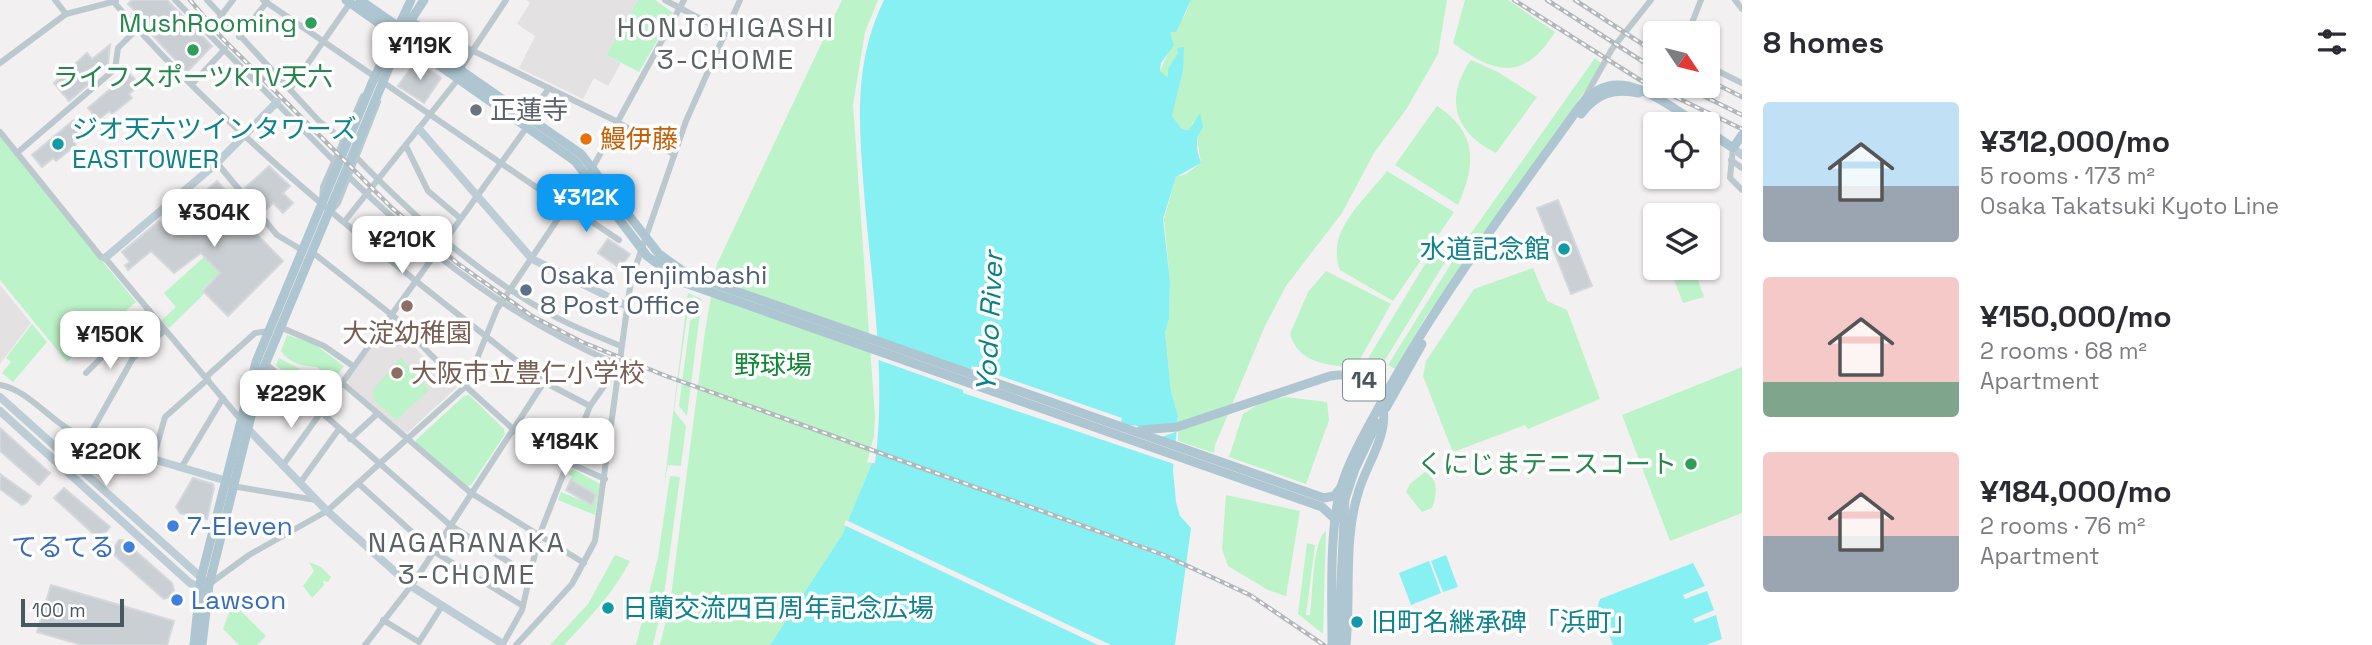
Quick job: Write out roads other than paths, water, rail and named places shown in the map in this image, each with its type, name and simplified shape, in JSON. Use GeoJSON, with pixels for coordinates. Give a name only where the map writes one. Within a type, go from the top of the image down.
{"type":"FeatureCollection","features":[{"type":"Feature","properties":{"kind":"main road","name":"14"},"geometry":{"type":"LineString","coordinates":[[360,0],[460,73],[582,154],[662,264]]}},
{"type":"Feature","properties":{"kind":"main road"},"geometry":{"type":"LineString","coordinates":[[202,645],[203,583],[231,484],[256,362],[307,251],[331,211],[383,86],[411,0]]}},
{"type":"Feature","properties":{"kind":"main road"},"geometry":{"type":"LineString","coordinates":[[194,645],[205,561],[249,430],[265,363],[307,251],[321,204],[374,80],[400,31],[424,0]]}},
{"type":"Feature","properties":{"kind":"main road","name":"14"},"geometry":{"type":"LineString","coordinates":[[348,1],[400,31]]}},
{"type":"Feature","properties":{"kind":"main road","name":"14"},"geometry":{"type":"LineString","coordinates":[[460,73],[527,127],[567,155],[587,176],[632,237],[679,276],[1323,503]]}},
{"type":"Feature","properties":{"kind":"main road"},"geometry":{"type":"LineString","coordinates":[[1323,503],[1334,496],[1342,486],[1366,432],[1419,337],[1580,106],[1595,90],[1614,84],[1631,85],[1643,92]]}},
{"type":"Feature","properties":{"kind":"main road"},"geometry":{"type":"LineString","coordinates":[[1332,645],[1336,520],[1341,501],[1377,424],[1434,324],[1582,112],[1594,99],[1609,92],[1623,90],[1643,93]]}},
{"type":"Feature","properties":{"kind":"main road"},"geometry":{"type":"LineString","coordinates":[[1653,98],[1678,112]]}},
{"type":"Feature","properties":{"kind":"main road"},"geometry":{"type":"LineString","coordinates":[[1720,139],[1739,151],[1742,135]]}},
{"type":"Feature","properties":{"kind":"main road","name":"14"},"geometry":{"type":"LineString","coordinates":[[679,276],[1129,430],[1323,503],[1336,520]]}},
{"type":"Feature","properties":{"kind":"main road","name":"14"},"geometry":{"type":"LineString","coordinates":[[1129,430],[1177,427],[1330,376],[1350,375],[1371,385],[1381,399],[1383,421],[1355,508],[1346,645]]}},
{"type":"Feature","properties":{"kind":"main road"},"geometry":{"type":"LineString","coordinates":[[1338,645],[1342,486]]}},
{"type":"Feature","properties":{"kind":"main road"},"geometry":{"type":"LineString","coordinates":[[1323,503],[1341,501]]}},
{"type":"Feature","properties":{"kind":"street"},"geometry":{"type":"LineString","coordinates":[[55,0],[66,15]]}},
{"type":"Feature","properties":{"kind":"street"},"geometry":{"type":"LineString","coordinates":[[175,0],[334,161]]}},
{"type":"Feature","properties":{"kind":"street"},"geometry":{"type":"LineString","coordinates":[[207,0],[328,131],[343,141]]}},
{"type":"Feature","properties":{"kind":"street"},"geometry":{"type":"LineString","coordinates":[[220,17],[233,0]]}},
{"type":"Feature","properties":{"kind":"street"},"geometry":{"type":"LineString","coordinates":[[344,222],[431,115],[506,0]]}},
{"type":"Feature","properties":{"kind":"street"},"geometry":{"type":"LineString","coordinates":[[665,0],[724,32]]}},
{"type":"Feature","properties":{"kind":"street"},"geometry":{"type":"LineString","coordinates":[[0,411],[190,583],[203,583],[327,511],[466,386],[502,302],[593,167],[684,0]]}},
{"type":"Feature","properties":{"kind":"street"},"geometry":{"type":"LineString","coordinates":[[516,645],[572,584],[595,541],[631,280],[673,154],[740,0]]}},
{"type":"Feature","properties":{"kind":"street"},"geometry":{"type":"LineString","coordinates":[[1580,106],[1612,49],[1651,0]]}},
{"type":"Feature","properties":{"kind":"street"},"geometry":{"type":"LineString","coordinates":[[1693,21],[1701,0]]}},
{"type":"Feature","properties":{"kind":"street"},"geometry":{"type":"LineString","coordinates":[[1735,0],[1742,9]]}},
{"type":"Feature","properties":{"kind":"street"},"geometry":{"type":"LineString","coordinates":[[0,63],[66,15],[115,1],[137,29],[192,84],[321,204],[544,382],[590,406]]}},
{"type":"Feature","properties":{"kind":"street"},"geometry":{"type":"LineString","coordinates":[[239,37],[266,1],[374,80],[619,240]]}},
{"type":"Feature","properties":{"kind":"street"},"geometry":{"type":"LineString","coordinates":[[290,89],[348,1]]}},
{"type":"Feature","properties":{"kind":"street"},"geometry":{"type":"LineString","coordinates":[[410,20],[474,49],[616,121],[673,154]]}},
{"type":"Feature","properties":{"kind":"street"},"geometry":{"type":"LineString","coordinates":[[17,153],[115,69],[118,48],[137,29]]}},
{"type":"Feature","properties":{"kind":"street"},"geometry":{"type":"LineString","coordinates":[[192,84],[225,49]]}},
{"type":"Feature","properties":{"kind":"street"},"geometry":{"type":"LineString","coordinates":[[1720,72],[1742,83]]}},
{"type":"Feature","properties":{"kind":"street"},"geometry":{"type":"LineString","coordinates":[[321,204],[323,187],[357,107],[374,80]]}},
{"type":"Feature","properties":{"kind":"street"},"geometry":{"type":"LineString","coordinates":[[331,211],[338,203],[357,158],[383,86]]}},
{"type":"Feature","properties":{"kind":"street"},"geometry":{"type":"LineString","coordinates":[[529,117],[549,88]]}},
{"type":"Feature","properties":{"kind":"street"},"geometry":{"type":"LineString","coordinates":[[106,258],[216,163],[277,102]]}},
{"type":"Feature","properties":{"kind":"street"},"geometry":{"type":"LineString","coordinates":[[283,465],[527,127]]}},
{"type":"Feature","properties":{"kind":"street"},"geometry":{"type":"LineString","coordinates":[[419,130],[532,259],[627,306]]}},
{"type":"Feature","properties":{"kind":"street"},"geometry":{"type":"LineString","coordinates":[[0,132],[101,257],[106,258],[249,430],[316,500],[411,586],[502,644],[523,606],[528,573],[539,536],[590,406],[619,365]]}},
{"type":"Feature","properties":{"kind":"street"},"geometry":{"type":"LineString","coordinates":[[406,146],[428,191],[460,218]]}},
{"type":"Feature","properties":{"kind":"street"},"geometry":{"type":"LineString","coordinates":[[1739,151],[1731,160],[1730,178],[1742,190]]}},
{"type":"Feature","properties":{"kind":"street"},"geometry":{"type":"LineString","coordinates":[[357,158],[445,239],[509,291],[565,322],[621,346]]}},
{"type":"Feature","properties":{"kind":"street"},"geometry":{"type":"LineString","coordinates":[[1731,160],[1742,168]]}},
{"type":"Feature","properties":{"kind":"street"},"geometry":{"type":"LineString","coordinates":[[216,163],[278,235],[307,251],[391,315],[533,447],[605,479]]}},
{"type":"Feature","properties":{"kind":"street"},"geometry":{"type":"LineString","coordinates":[[349,177],[434,253],[502,302],[557,337],[619,365]]}},
{"type":"Feature","properties":{"kind":"street"},"geometry":{"type":"LineString","coordinates":[[86,373],[149,310]]}},
{"type":"Feature","properties":{"kind":"street"},"geometry":{"type":"LineString","coordinates":[[280,327],[324,346],[353,366]]}},
{"type":"Feature","properties":{"kind":"street"},"geometry":{"type":"LineString","coordinates":[[88,438],[133,358],[165,330]]}},
{"type":"Feature","properties":{"kind":"street"},"geometry":{"type":"LineString","coordinates":[[153,460],[165,417],[255,333],[269,331]]}},
{"type":"Feature","properties":{"kind":"street"},"geometry":{"type":"LineString","coordinates":[[265,363],[450,525],[528,573]]}},
{"type":"Feature","properties":{"kind":"street"},"geometry":{"type":"LineString","coordinates":[[341,382],[471,493],[584,563]]}},
{"type":"Feature","properties":{"kind":"street"},"geometry":{"type":"LineString","coordinates":[[365,645],[411,586],[544,382]]}},
{"type":"Feature","properties":{"kind":"street"},"geometry":{"type":"LineString","coordinates":[[0,385],[24,396],[52,420],[88,438],[231,484],[316,500]]}},
{"type":"Feature","properties":{"kind":"street"},"geometry":{"type":"LineString","coordinates":[[0,397],[203,583]]}},
{"type":"Feature","properties":{"kind":"street"},"geometry":{"type":"LineString","coordinates":[[181,468],[223,398]]}},
{"type":"Feature","properties":{"kind":"street"},"geometry":{"type":"LineString","coordinates":[[350,439],[377,414]]}},
{"type":"Feature","properties":{"kind":"street"},"geometry":{"type":"LineString","coordinates":[[300,483],[339,429]]}},
{"type":"Feature","properties":{"kind":"street"},"geometry":{"type":"LineString","coordinates":[[61,452],[63,441],[70,433],[76,433]]}},
{"type":"Feature","properties":{"kind":"street"},"geometry":{"type":"LineString","coordinates":[[359,484],[433,551],[523,606]]}},
{"type":"Feature","properties":{"kind":"street"},"geometry":{"type":"LineString","coordinates":[[186,565],[197,569],[205,561]]}},
{"type":"Feature","properties":{"kind":"street"},"geometry":{"type":"LineString","coordinates":[[383,620],[419,642],[442,606]]}},
{"type":"Feature","properties":{"kind":"water","name":"Yodo River"},"geometry":{"type":"Polygon","coordinates":[[[884,0],[1191,0],[1176,32],[1170,32],[1174,45],[1161,63],[1160,71],[1168,78],[1168,69],[1178,53],[1177,48],[1184,47],[1183,71],[1172,116],[1182,129],[1189,130],[1200,113],[1203,127],[1197,138],[1201,163],[1176,177],[1163,219],[1170,281],[1169,319],[1165,332],[1171,391],[1178,416],[1173,470],[1180,516],[1191,528],[1175,645],[770,645],[842,535],[872,463],[875,463],[879,362],[864,192],[860,94],[867,47],[884,0]]]}},
{"type":"Feature","properties":{"kind":"water"},"geometry":{"type":"Polygon","coordinates":[[[1446,555],[1458,587],[1443,592],[1431,561],[1446,555]]]}},
{"type":"Feature","properties":{"kind":"water"},"geometry":{"type":"Polygon","coordinates":[[[1429,561],[1441,593],[1411,605],[1399,573],[1429,561]]]}},
{"type":"Feature","properties":{"kind":"water"},"geometry":{"type":"Polygon","coordinates":[[[1693,563],[1705,586],[1683,595],[1685,599],[1707,591],[1714,610],[1693,619],[1695,623],[1716,615],[1722,639],[1706,645],[1613,645],[1598,605],[1600,599],[1693,563]]]}},
{"type":"Feature","properties":{"kind":"railway"},"geometry":{"type":"LineString","coordinates":[[190,0],[222,38],[392,208],[457,263],[532,316],[582,342],[666,376],[1164,555],[1250,595],[1324,645]]}},
{"type":"Feature","properties":{"kind":"railway"},"geometry":{"type":"LineString","coordinates":[[1514,0],[1640,80],[1742,129]]}},
{"type":"Feature","properties":{"kind":"railway"},"geometry":{"type":"LineString","coordinates":[[1547,0],[1643,62]]}},
{"type":"Feature","properties":{"kind":"railway"},"geometry":{"type":"LineString","coordinates":[[1575,0],[1643,44]]}},
{"type":"Feature","properties":{"kind":"railway"},"geometry":{"type":"LineString","coordinates":[[1720,86],[1742,97]]}},
{"type":"Feature","properties":{"kind":"railway"},"geometry":{"type":"LineString","coordinates":[[1707,98],[1742,115]]}},
{"type":"Feature","properties":{"kind":"place","name":"MushRooming"},"geometry":{"type":"Point","coordinates":[311,23]}},
{"type":"Feature","properties":{"kind":"place","name":"ライフスポーツKTV天六"},"geometry":{"type":"Point","coordinates":[193,50]}},
{"type":"Feature","properties":{"kind":"place","name":"正蓮寺"},"geometry":{"type":"Point","coordinates":[476,110]}},
{"type":"Feature","properties":{"kind":"place","name":"鰻伊藤"},"geometry":{"type":"Point","coordinates":[586,139]}},
{"type":"Feature","properties":{"kind":"place","name":"ジオ天六ツインタワーズ EASTTOWER"},"geometry":{"type":"Point","coordinates":[58,144]}},
{"type":"Feature","properties":{"kind":"place","name":"水道記念館"},"geometry":{"type":"Point","coordinates":[1564,249]}},
{"type":"Feature","properties":{"kind":"place","name":"Osaka Tenjimbashi 8 Post Office"},"geometry":{"type":"Point","coordinates":[526,290]}},
{"type":"Feature","properties":{"kind":"place","name":"大淀幼稚園"},"geometry":{"type":"Point","coordinates":[407,306]}},
{"type":"Feature","properties":{"kind":"place","name":"大阪市立豊仁小学校"},"geometry":{"type":"Point","coordinates":[397,373]}},
{"type":"Feature","properties":{"kind":"place","name":"くにじまテニスコート"},"geometry":{"type":"Point","coordinates":[1691,464]}},
{"type":"Feature","properties":{"kind":"place","name":"7-Eleven"},"geometry":{"type":"Point","coordinates":[173,526]}},
{"type":"Feature","properties":{"kind":"place","name":"てるてる"},"geometry":{"type":"Point","coordinates":[129,547]}},
{"type":"Feature","properties":{"kind":"place","name":"Lawson"},"geometry":{"type":"Point","coordinates":[177,600]}},
{"type":"Feature","properties":{"kind":"place","name":"日蘭交流四百周年記念広場"},"geometry":{"type":"Point","coordinates":[608,608]}},
{"type":"Feature","properties":{"kind":"place","name":"旧町名継承碑 「浜町」"},"geometry":{"type":"Point","coordinates":[1357,622]}},
{"type":"Feature","properties":{"kind":"district","name":"HONJOHIGASHI 3-CHOME"},"geometry":{"type":"Point","coordinates":[726,43]}},
{"type":"Feature","properties":{"kind":"district","name":"NAGARANAKA 3-CHOME"},"geometry":{"type":"Point","coordinates":[467,558]}},
{"type":"Feature","properties":{"kind":"park label","name":"野球場"},"geometry":{"type":"Point","coordinates":[773,365]}}]}
